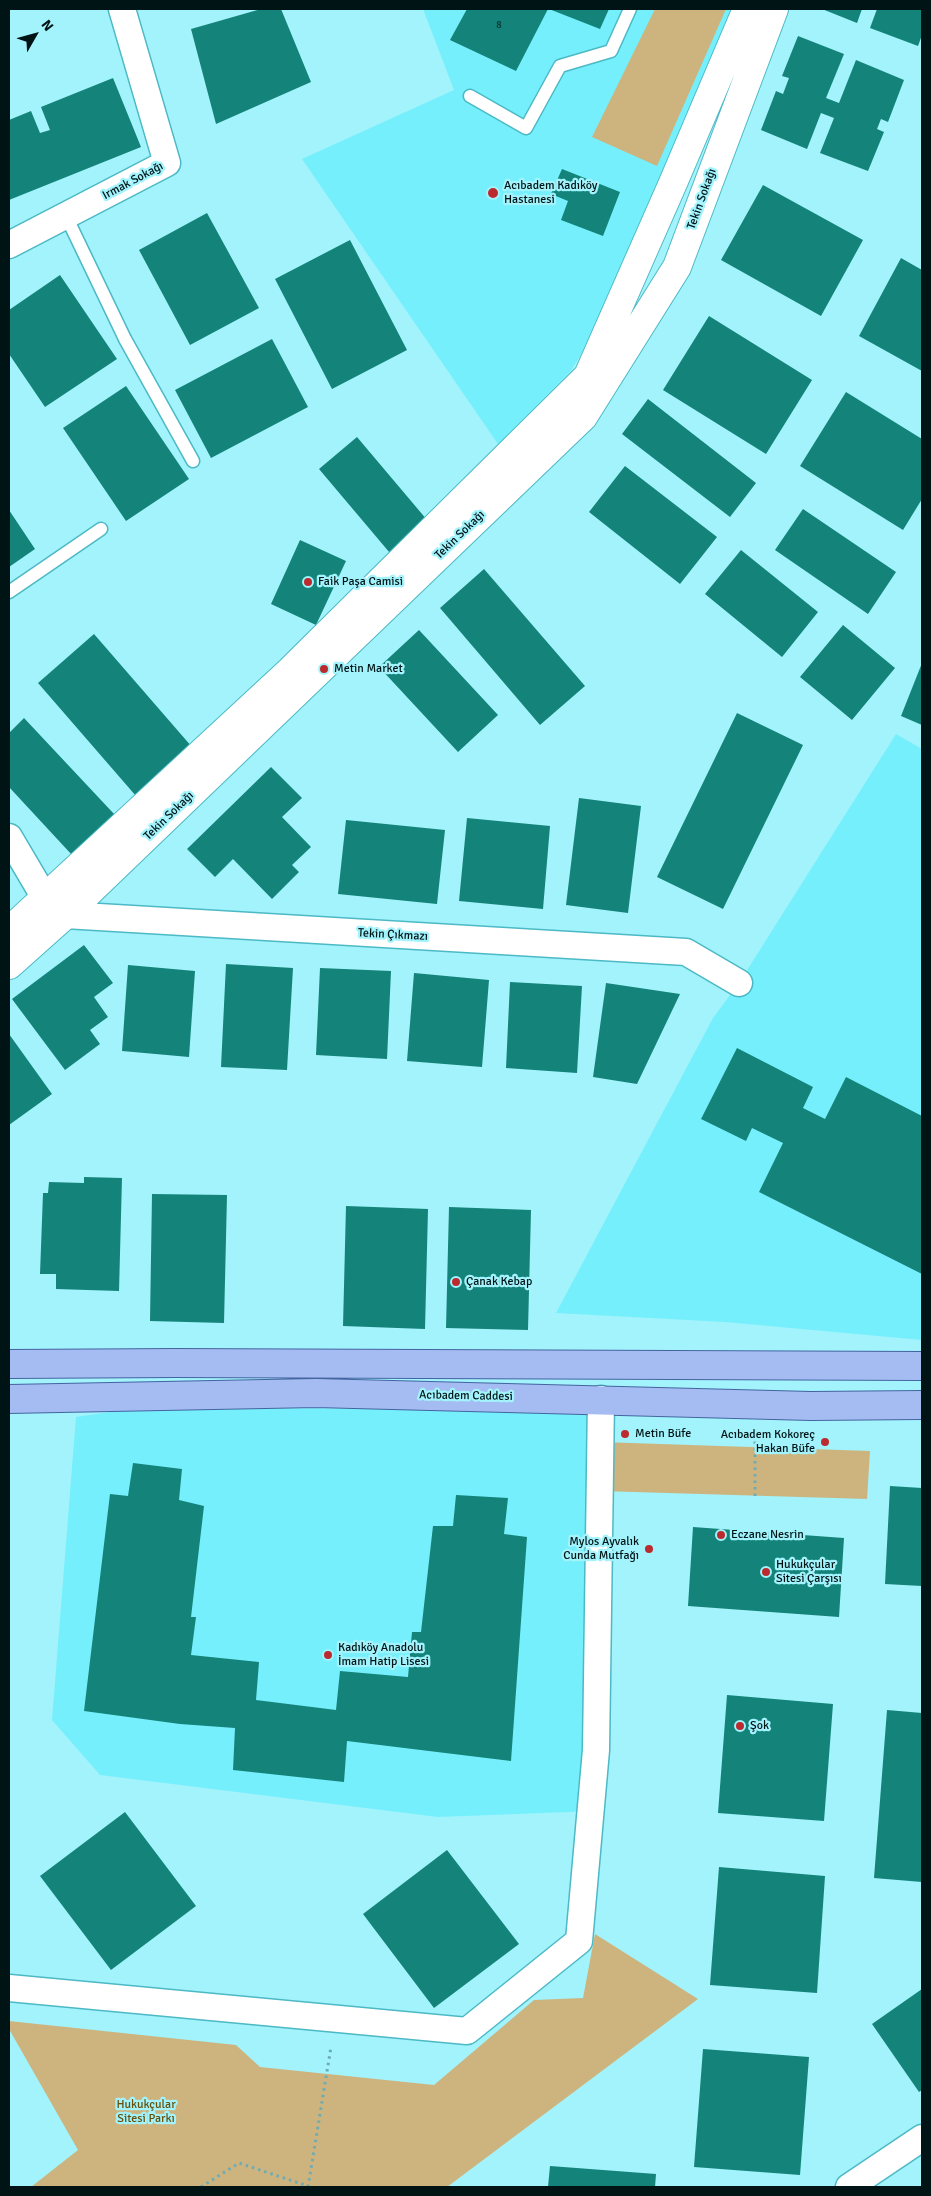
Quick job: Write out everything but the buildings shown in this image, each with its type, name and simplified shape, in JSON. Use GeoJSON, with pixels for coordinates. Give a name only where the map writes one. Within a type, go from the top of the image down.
{"type":"FeatureCollection","features":[{"type":"Feature","properties":{"kind":"main road"},"geometry":{"type":"LineString","coordinates":[[9,1364],[922,1366]]}},
{"type":"Feature","properties":{"kind":"main road","name":"Acıbadem Caddesi"},"geometry":{"type":"LineString","coordinates":[[9,1399],[316,1393],[602,1399],[811,1406],[922,1405]]}},
{"type":"Feature","properties":{"kind":"street","name":"Irmak Sokağı"},"geometry":{"type":"LineString","coordinates":[[9,245],[167,163],[122,9]]}},
{"type":"Feature","properties":{"kind":"street","name":"Tekin Sokağı"},"geometry":{"type":"LineString","coordinates":[[9,931],[290,670],[588,376],[747,9]]}},
{"type":"Feature","properties":{"kind":"street","name":"Tekin Sokağı"},"geometry":{"type":"LineString","coordinates":[[9,965],[65,916],[583,417],[677,267],[774,9]]}},
{"type":"Feature","properties":{"kind":"street"},"geometry":{"type":"LineString","coordinates":[[9,836],[45,898],[65,916]]}},
{"type":"Feature","properties":{"kind":"street","name":"Tekin Çıkmazı"},"geometry":{"type":"LineString","coordinates":[[65,916],[686,952],[739,984]]}},
{"type":"Feature","properties":{"kind":"street"},"geometry":{"type":"LineString","coordinates":[[9,1988],[467,2031],[580,1941],[596,1750],[602,1399]]}},
{"type":"Feature","properties":{"kind":"street"},"geometry":{"type":"LineString","coordinates":[[849,2187],[922,2138]]}},
{"type":"Feature","properties":{"kind":"lane"},"geometry":{"type":"LineString","coordinates":[[470,96],[526,128],[560,66],[611,51],[630,9]]}},
{"type":"Feature","properties":{"kind":"lane"},"geometry":{"type":"LineString","coordinates":[[66,216],[125,339],[193,461]]}},
{"type":"Feature","properties":{"kind":"lane"},"geometry":{"type":"LineString","coordinates":[[9,592],[102,529]]}},
{"type":"Feature","properties":{"kind":"path"},"geometry":{"type":"LineString","coordinates":[[755,1496],[756,1429]]}},
{"type":"Feature","properties":{"kind":"path"},"geometry":{"type":"LineString","coordinates":[[201,2187],[239,2163],[308,2187],[335,2019]]}},
{"type":"Feature","properties":{"kind":"shaded area","name":"Acıbadem Kadıköy Hastanesi"},"geometry":{"type":"Polygon","coordinates":[[[423,9],[735,9],[605,317],[570,372],[498,444],[302,159],[454,90],[423,9]]]}},
{"type":"Feature","properties":{"kind":"shaded area"},"geometry":{"type":"Polygon","coordinates":[[[896,734],[922,749],[922,1340],[725,1322],[556,1313],[713,1018],[739,983],[896,734]]]}},
{"type":"Feature","properties":{"kind":"shaded area","name":"Kadıköy Anadolu İmam Hatip Lisesi"},"geometry":{"type":"Polygon","coordinates":[[[137,1408],[602,1409],[595,1811],[438,1817],[100,1775],[52,1720],[76,1417],[137,1408]]]}},
{"type":"Feature","properties":{"kind":"green space"},"geometry":{"type":"Polygon","coordinates":[[[655,9],[726,9],[657,166],[592,137],[655,9]]]}},
{"type":"Feature","properties":{"kind":"green space"},"geometry":{"type":"Polygon","coordinates":[[[601,1442],[870,1451],[867,1499],[601,1491],[601,1442]]]}},
{"type":"Feature","properties":{"kind":"green space","name":"Hukukçular Sitesi Parkı"},"geometry":{"type":"Polygon","coordinates":[[[595,1934],[698,1999],[447,2187],[31,2187],[78,2150],[9,2029],[9,2021],[236,2045],[260,2067],[434,2085],[534,2000],[583,1998],[595,1934]]]}},
{"type":"Feature","properties":{"kind":"place","name":"Acıbadem Kadıköy Hastanesi"},"geometry":{"type":"Point","coordinates":[493,193]}},
{"type":"Feature","properties":{"kind":"place","name":"Faik Paşa Camisi"},"geometry":{"type":"Point","coordinates":[308,582]}},
{"type":"Feature","properties":{"kind":"place","name":"Metin Market"},"geometry":{"type":"Point","coordinates":[324,669]}},
{"type":"Feature","properties":{"kind":"place","name":"Çanak Kebap"},"geometry":{"type":"Point","coordinates":[456,1282]}},
{"type":"Feature","properties":{"kind":"place","name":"Metin Büfe"},"geometry":{"type":"Point","coordinates":[625,1434]}},
{"type":"Feature","properties":{"kind":"place","name":"Acıbadem Kokoreç Hakan Büfe"},"geometry":{"type":"Point","coordinates":[825,1442]}},
{"type":"Feature","properties":{"kind":"place","name":"Eczane Nesrin"},"geometry":{"type":"Point","coordinates":[721,1535]}},
{"type":"Feature","properties":{"kind":"place","name":"Mylos Ayvalık Cunda Mutfağı"},"geometry":{"type":"Point","coordinates":[649,1549]}},
{"type":"Feature","properties":{"kind":"place","name":"Hukukçular Sitesi Çarşısı"},"geometry":{"type":"Point","coordinates":[766,1572]}},
{"type":"Feature","properties":{"kind":"place","name":"Kadıköy Anadolu İmam Hatip Lisesi"},"geometry":{"type":"Point","coordinates":[328,1655]}},
{"type":"Feature","properties":{"kind":"place","name":"Şok"},"geometry":{"type":"Point","coordinates":[740,1726]}}]}
